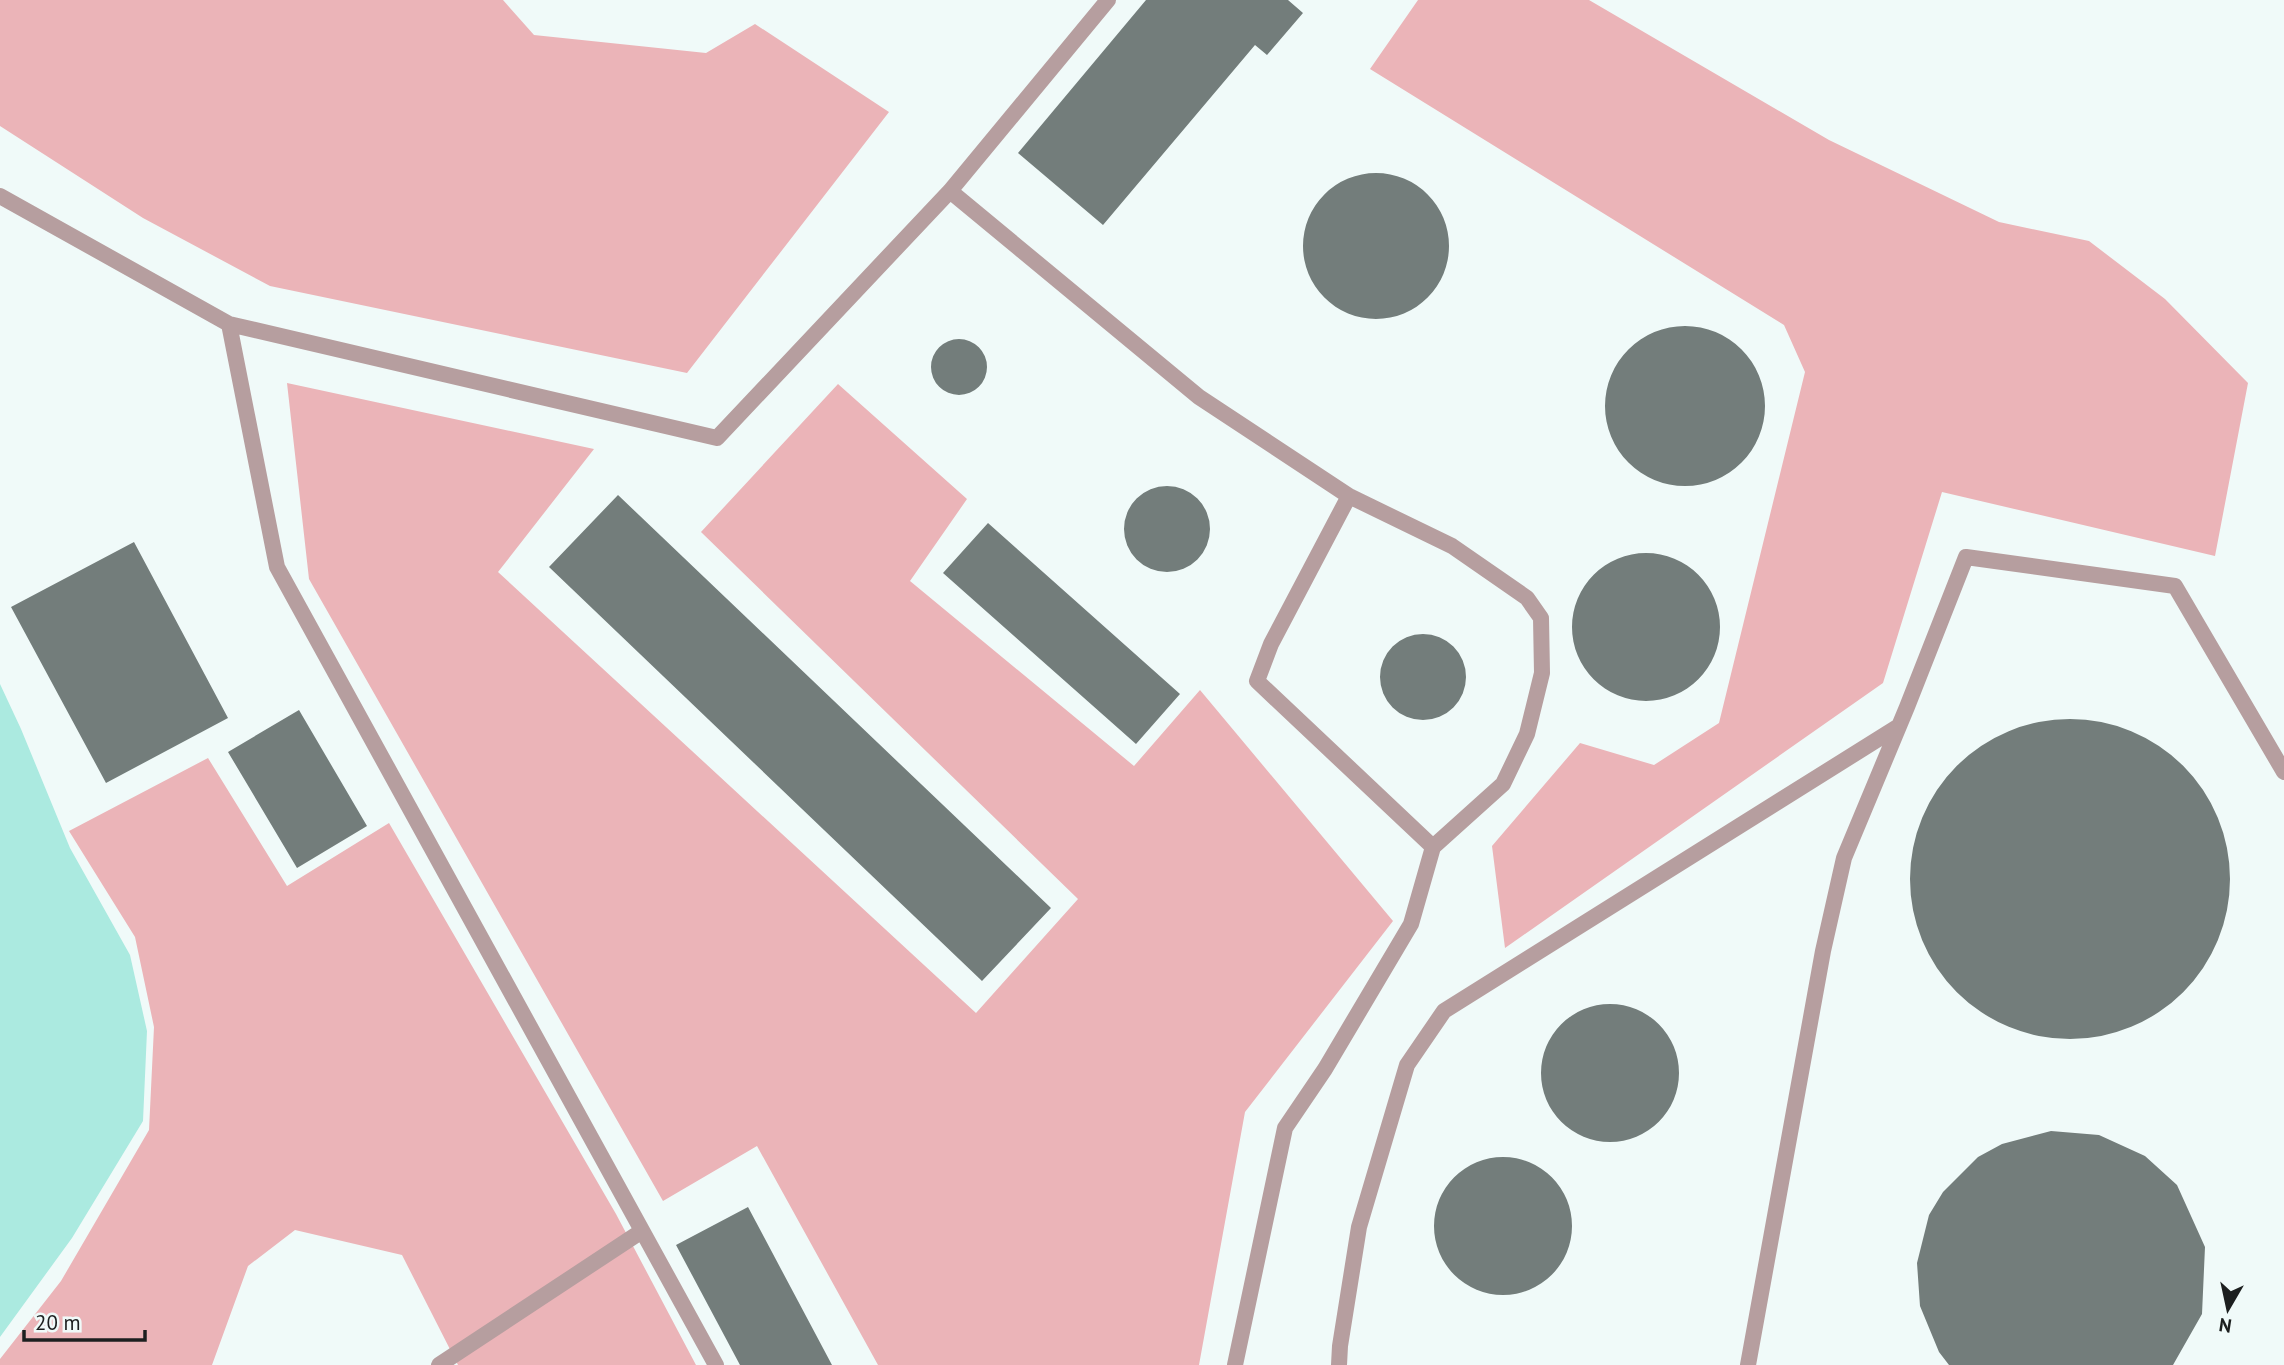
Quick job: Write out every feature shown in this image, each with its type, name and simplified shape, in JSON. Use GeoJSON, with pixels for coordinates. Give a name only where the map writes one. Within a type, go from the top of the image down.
{"type":"FeatureCollection","features":[{"type":"Feature","properties":{"kind":"lane"},"geometry":{"type":"LineString","coordinates":[[0,195],[229,324],[717,438],[950,191],[1108,0]]}},
{"type":"Feature","properties":{"kind":"lane"},"geometry":{"type":"LineString","coordinates":[[950,191],[1199,397],[1349,496],[1452,546],[1527,598],[1541,618],[1542,673],[1527,734],[1503,784],[1433,846],[1411,924],[1325,1069],[1284,1128],[1235,1365]]}},
{"type":"Feature","properties":{"kind":"lane"},"geometry":{"type":"LineString","coordinates":[[229,324],[277,567],[716,1365]]}},
{"type":"Feature","properties":{"kind":"lane"},"geometry":{"type":"LineString","coordinates":[[1349,496],[1271,644],[1257,681],[1433,846]]}},
{"type":"Feature","properties":{"kind":"lane"},"geometry":{"type":"LineString","coordinates":[[1748,1365],[1823,951],[1844,858],[1966,557],[2175,586],[2284,772]]}},
{"type":"Feature","properties":{"kind":"lane"},"geometry":{"type":"LineString","coordinates":[[1339,1365],[1359,1227],[1407,1066],[1444,1011],[1899,726]]}},
{"type":"Feature","properties":{"kind":"lane"},"geometry":{"type":"LineString","coordinates":[[439,1365],[642,1231]]}},
{"type":"Feature","properties":{"kind":"shaded area"},"geometry":{"type":"Polygon","coordinates":[[[0,0],[503,0],[534,35],[706,53],[755,24],[889,112],[687,373],[270,286],[143,218],[0,126],[0,0]]]}},
{"type":"Feature","properties":{"kind":"shaded area"},"geometry":{"type":"Polygon","coordinates":[[[1418,0],[1589,0],[1829,140],[1999,222],[2089,241],[2165,299],[2248,383],[2215,556],[1942,492],[1883,683],[1505,948],[1492,846],[1580,743],[1654,765],[1719,723],[1805,372],[1784,325],[1370,69],[1418,0]]]}},
{"type":"Feature","properties":{"kind":"shaded area"},"geometry":{"type":"Polygon","coordinates":[[[287,383],[594,449],[498,572],[976,1013],[1078,899],[701,532],[838,384],[967,499],[910,581],[1134,766],[1200,690],[1393,921],[1245,1112],[1199,1365],[878,1365],[757,1146],[663,1201],[309,579],[287,383]]]}},
{"type":"Feature","properties":{"kind":"shaded area"},"geometry":{"type":"Polygon","coordinates":[[[0,684],[70,848],[130,955],[147,1031],[143,1121],[72,1238],[0,1337],[0,684]]]}},
{"type":"Feature","properties":{"kind":"shaded area"},"geometry":{"type":"Polygon","coordinates":[[[208,758],[287,886],[389,823],[616,1214],[696,1365],[458,1365],[402,1255],[295,1230],[248,1266],[212,1365],[0,1365],[0,1359],[61,1281],[149,1130],[154,1027],[135,937],[69,831],[208,758]]]}},
{"type":"Feature","properties":{"kind":"building"},"geometry":{"type":"Polygon","coordinates":[[[1146,0],[1288,0],[1303,13],[1267,55],[1255,45],[1103,225],[1018,153],[1146,0]]]}},
{"type":"Feature","properties":{"kind":"building"},"geometry":{"type":"Polygon","coordinates":[[[1376,173],[1404,178],[1428,194],[1444,218],[1449,246],[1444,274],[1428,298],[1404,314],[1376,319],[1348,314],[1324,298],[1308,274],[1303,246],[1308,218],[1324,194],[1348,178],[1376,173]]]}},
{"type":"Feature","properties":{"kind":"building"},"geometry":{"type":"Polygon","coordinates":[[[1685,326],[1716,332],[1742,349],[1759,375],[1765,406],[1759,437],[1742,463],[1716,480],[1685,486],[1654,480],[1628,463],[1611,437],[1605,406],[1611,375],[1628,349],[1654,332],[1685,326]]]}},
{"type":"Feature","properties":{"kind":"building"},"geometry":{"type":"Polygon","coordinates":[[[959,339],[970,341],[979,347],[985,356],[985,378],[979,387],[970,393],[959,395],[948,393],[939,387],[933,378],[931,367],[933,356],[939,347],[948,341],[959,339]]]}},
{"type":"Feature","properties":{"kind":"building"},"geometry":{"type":"Polygon","coordinates":[[[1159,486],[1175,486],[1198,498],[1207,512],[1210,529],[1207,546],[1198,560],[1175,572],[1159,572],[1143,565],[1131,553],[1124,537],[1124,521],[1131,505],[1143,493],[1159,486]]]}},
{"type":"Feature","properties":{"kind":"building"},"geometry":{"type":"Polygon","coordinates":[[[618,495],[1051,908],[982,981],[549,567],[618,495]]]}},
{"type":"Feature","properties":{"kind":"building"},"geometry":{"type":"Polygon","coordinates":[[[988,523],[1180,694],[1136,744],[943,573],[988,523]]]}},
{"type":"Feature","properties":{"kind":"building"},"geometry":{"type":"Polygon","coordinates":[[[134,542],[228,718],[106,783],[11,607],[134,542]]]}},
{"type":"Feature","properties":{"kind":"building"},"geometry":{"type":"Polygon","coordinates":[[[1646,553],[1674,558],[1698,575],[1715,599],[1720,627],[1715,655],[1698,679],[1674,696],[1646,701],[1618,696],[1594,679],[1577,655],[1572,627],[1577,599],[1594,575],[1618,558],[1646,553]]]}},
{"type":"Feature","properties":{"kind":"building"},"geometry":{"type":"Polygon","coordinates":[[[1415,634],[1431,634],[1454,646],[1463,660],[1466,677],[1463,694],[1454,708],[1431,720],[1415,720],[1399,713],[1387,701],[1380,685],[1380,669],[1387,653],[1399,641],[1415,634]]]}},
{"type":"Feature","properties":{"kind":"building"},"geometry":{"type":"Polygon","coordinates":[[[299,710],[367,826],[297,868],[228,752],[299,710]]]}},
{"type":"Feature","properties":{"kind":"building"},"geometry":{"type":"Polygon","coordinates":[[[2054,719],[2086,719],[2117,726],[2146,738],[2172,755],[2194,777],[2211,803],[2223,832],[2230,863],[2230,895],[2223,926],[2211,955],[2194,981],[2172,1003],[2146,1020],[2117,1032],[2086,1039],[2054,1039],[2023,1032],[1994,1020],[1968,1003],[1946,981],[1929,955],[1917,926],[1910,895],[1910,863],[1917,832],[1929,803],[1946,777],[1968,755],[1994,738],[2023,726],[2054,719]]]}},
{"type":"Feature","properties":{"kind":"building"},"geometry":{"type":"Polygon","coordinates":[[[1610,1004],[1637,1009],[1659,1024],[1674,1046],[1679,1073],[1674,1100],[1659,1122],[1637,1137],[1610,1142],[1583,1137],[1561,1122],[1546,1100],[1541,1073],[1546,1046],[1561,1024],[1583,1009],[1610,1004]]]}},
{"type":"Feature","properties":{"kind":"building"},"geometry":{"type":"Polygon","coordinates":[[[2051,1131],[2099,1135],[2145,1156],[2177,1185],[2205,1247],[2202,1314],[2173,1365],[1949,1365],[1939,1352],[1920,1306],[1917,1263],[1929,1215],[1943,1192],[1978,1157],[2002,1144],[2051,1131]]]}},
{"type":"Feature","properties":{"kind":"building"},"geometry":{"type":"Polygon","coordinates":[[[1503,1157],[1530,1162],[1552,1177],[1567,1199],[1572,1226],[1567,1253],[1552,1275],[1530,1290],[1503,1295],[1476,1290],[1454,1275],[1439,1253],[1434,1226],[1439,1199],[1454,1177],[1476,1162],[1503,1157]]]}},
{"type":"Feature","properties":{"kind":"building"},"geometry":{"type":"Polygon","coordinates":[[[748,1207],[832,1365],[740,1365],[676,1245],[748,1207]]]}}]}
